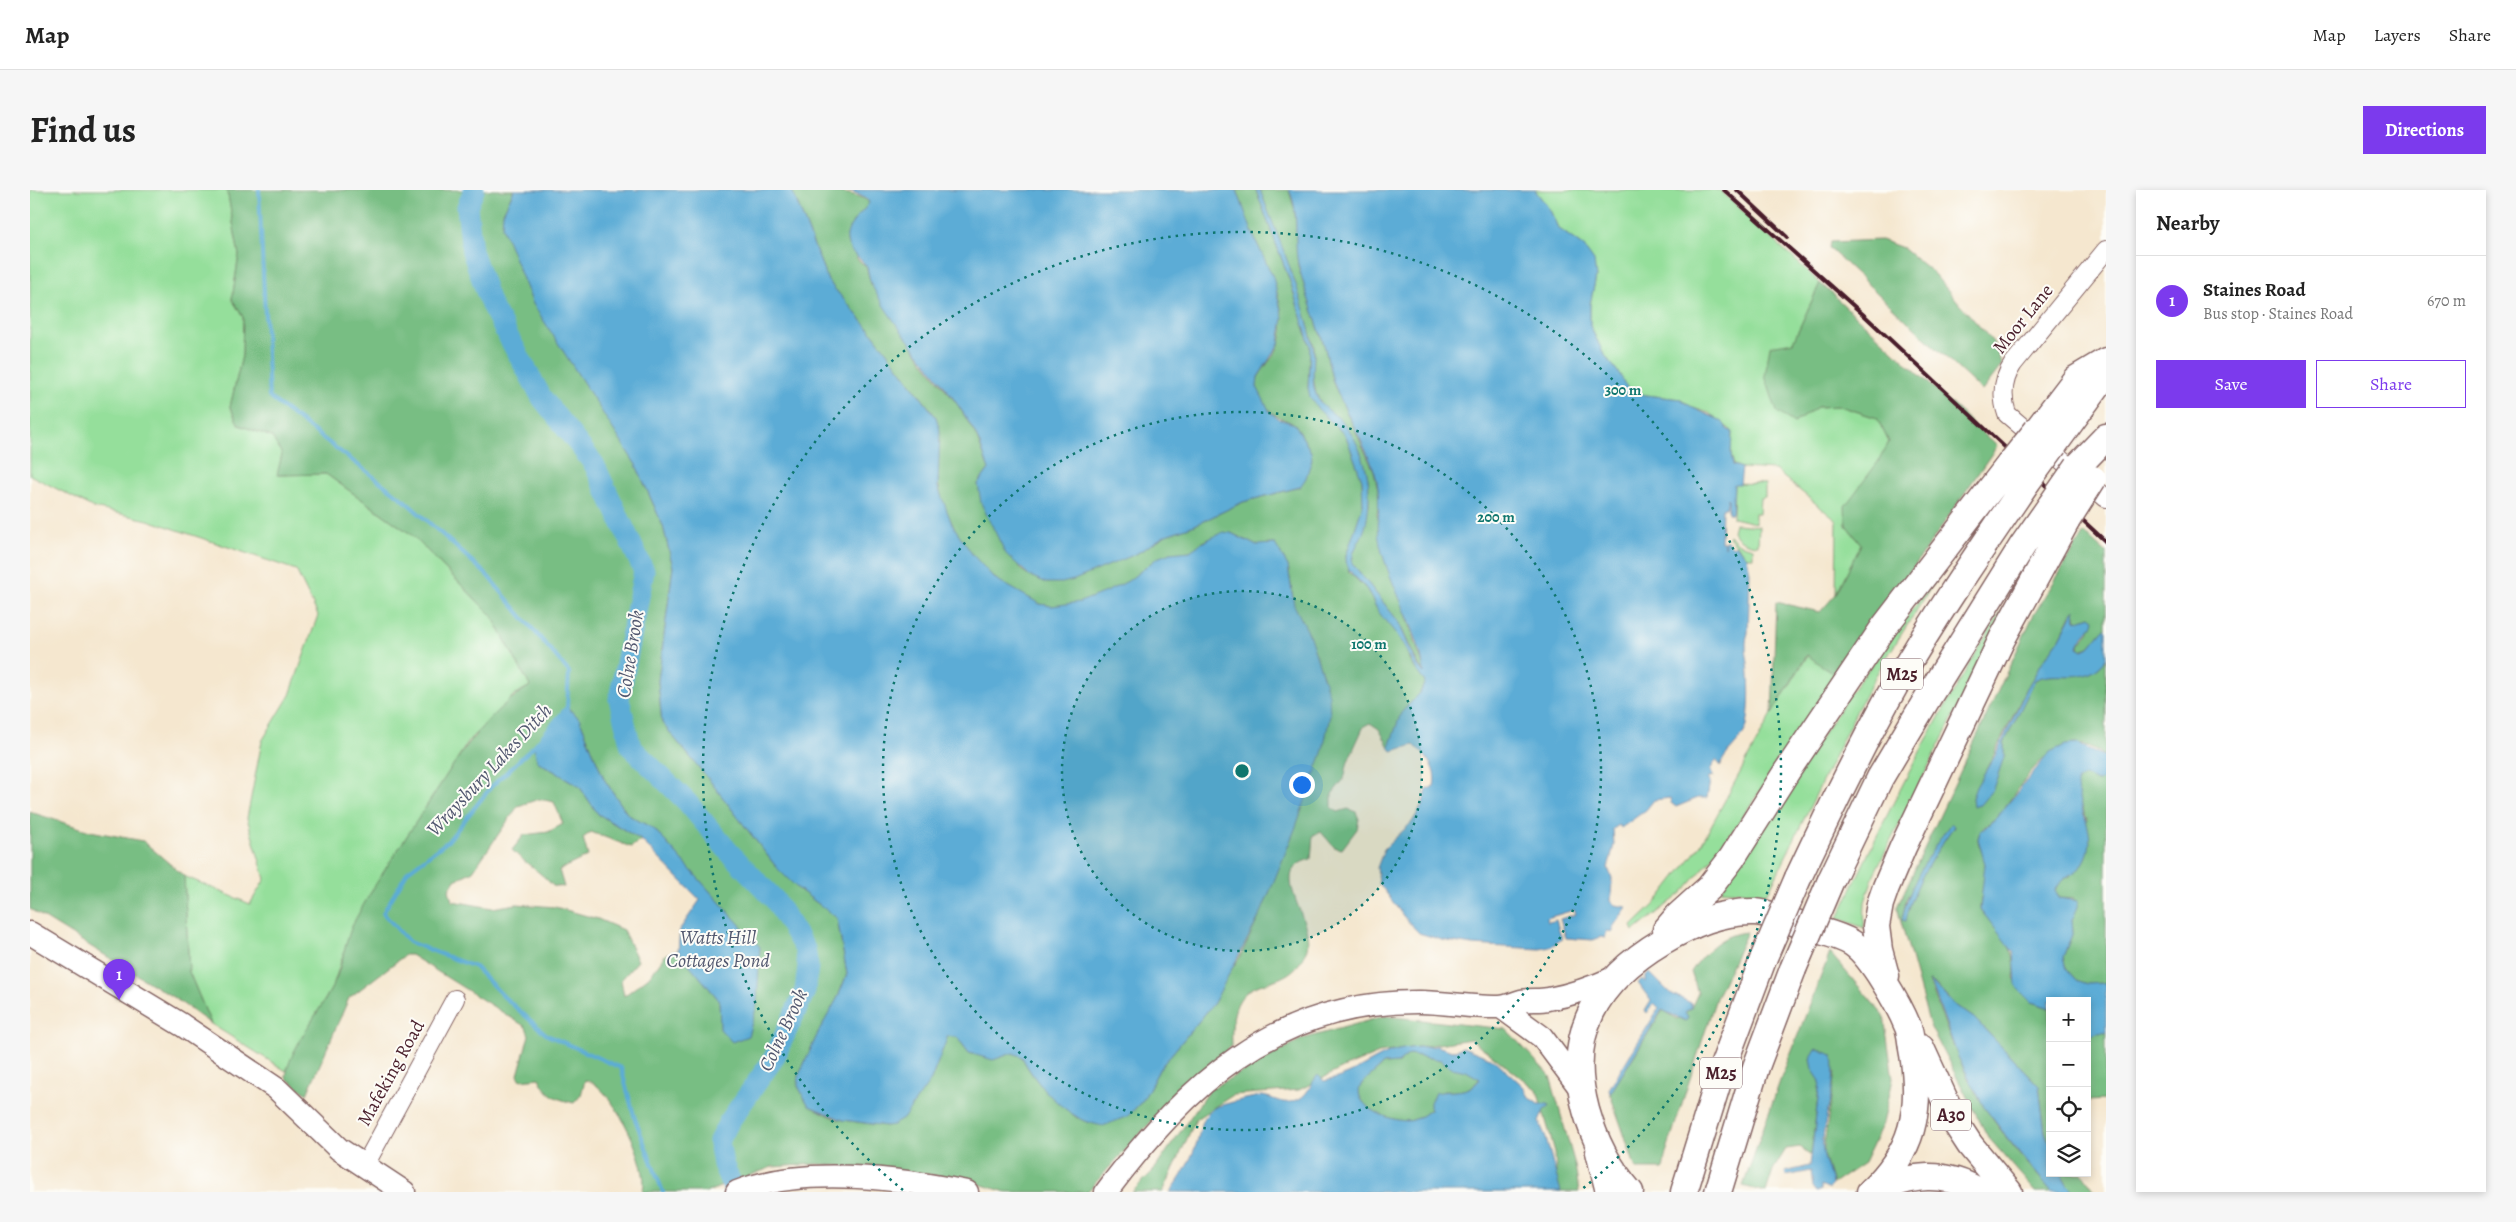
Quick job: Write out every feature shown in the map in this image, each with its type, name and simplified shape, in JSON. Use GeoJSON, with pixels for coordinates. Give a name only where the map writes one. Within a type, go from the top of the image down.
{"type":"FeatureCollection","features":[{"type":"Feature","properties":{"kind":"highway","name":"M25"},"geometry":{"type":"LineString","coordinates":[[2045,438],[2076,379],[2106,360]]}},
{"type":"Feature","properties":{"kind":"highway","name":"M25"},"geometry":{"type":"LineString","coordinates":[[1651,948],[1678,916],[1709,888],[1732,858],[1787,771],[1884,627],[2018,474],[2045,438],[2106,374]]}},
{"type":"Feature","properties":{"kind":"highway","name":"M25"},"geometry":{"type":"LineString","coordinates":[[2092,481],[2106,437]]}},
{"type":"Feature","properties":{"kind":"highway","name":"M25"},"geometry":{"type":"LineString","coordinates":[[1718,1192],[1756,1067],[1793,969],[1831,880],[1880,778],[2018,554],[2092,481],[2106,447]]}},
{"type":"Feature","properties":{"kind":"highway","name":"M25"},"geometry":{"type":"LineString","coordinates":[[1684,1192],[1722,1069],[1764,957],[1798,878],[1840,790],[1897,682],[1950,596],[2018,474]]}},
{"type":"Feature","properties":{"kind":"highway","name":"M25"},"geometry":{"type":"LineString","coordinates":[[1893,999],[1876,938],[1880,904],[1903,847],[2002,639],[2059,512]]}},
{"type":"Feature","properties":{"kind":"highway"},"geometry":{"type":"LineString","coordinates":[[1630,1192],[1594,1139],[1580,1088],[1579,1053],[1585,1026],[1601,995],[1616,977],[1651,948],[1697,923],[1725,914],[1758,912],[1841,937],[1854,944],[1878,972],[1908,1029],[1918,1088],[1913,1129],[1894,1165],[1870,1192]]}},
{"type":"Feature","properties":{"kind":"highway","name":"A30"},"geometry":{"type":"LineString","coordinates":[[1908,1029],[1922,1050],[1955,1122],[1970,1145],[2009,1192]]}},
{"type":"Feature","properties":{"kind":"highway"},"geometry":{"type":"LineString","coordinates":[[1874,1192],[1912,1178],[1936,1176],[1960,1182],[1980,1192]]}},
{"type":"Feature","properties":{"kind":"main road"},"geometry":{"type":"LineString","coordinates":[[30,933],[182,1025],[277,1089],[339,1149],[404,1192]]}},
{"type":"Feature","properties":{"kind":"main road"},"geometry":{"type":"LineString","coordinates":[[1106,1192],[1147,1142],[1193,1092],[1251,1047],[1287,1028],[1331,1012],[1358,1007],[1419,1002],[1501,1007],[1589,989],[1616,977]]}},
{"type":"Feature","properties":{"kind":"main road"},"geometry":{"type":"LineString","coordinates":[[1501,1007],[1542,1037],[1580,1088]]}},
{"type":"Feature","properties":{"kind":"main road"},"geometry":{"type":"LineString","coordinates":[[1594,1139],[1608,1192]]}},
{"type":"Feature","properties":{"kind":"main road"},"geometry":{"type":"LineString","coordinates":[[743,1189],[776,1179],[818,1176],[937,1186],[967,1192]]}},
{"type":"Feature","properties":{"kind":"street","name":"Moor Lane"},"geometry":{"type":"LineString","coordinates":[[2092,481],[2007,414],[2002,399],[2007,374],[2013,364],[2106,250]]}},
{"type":"Feature","properties":{"kind":"street","name":"Mafeking Road"},"geometry":{"type":"LineString","coordinates":[[364,1167],[455,999]]}},
{"type":"Feature","properties":{"kind":"green space"},"geometry":{"type":"Polygon","coordinates":[[[30,190],[227,190],[239,255],[232,299],[243,317],[242,356],[230,407],[239,425],[272,437],[282,454],[278,475],[326,474],[412,535],[492,616],[530,686],[514,695],[470,739],[389,864],[353,924],[333,986],[300,1041],[286,1071],[211,1024],[189,972],[184,876],[250,904],[265,879],[247,818],[262,741],[290,695],[318,615],[296,570],[148,520],[94,508],[30,475],[30,190]]]}},
{"type":"Feature","properties":{"kind":"green space"},"geometry":{"type":"Polygon","coordinates":[[[227,190],[514,190],[503,213],[613,427],[636,465],[663,526],[673,567],[658,681],[662,723],[710,781],[777,868],[796,887],[837,918],[847,974],[838,997],[799,1075],[798,1086],[809,1106],[837,1119],[886,1126],[931,1080],[947,1036],[957,1037],[969,1053],[1013,1053],[1022,1057],[1039,1083],[1053,1098],[1077,1118],[1128,1116],[1143,1100],[1160,1068],[1214,1003],[1222,984],[1241,955],[1261,913],[1295,829],[1323,750],[1330,715],[1324,679],[1309,634],[1294,605],[1288,566],[1273,544],[1255,545],[1231,533],[1202,542],[1190,551],[1161,557],[1119,587],[1070,605],[1051,606],[1032,601],[992,576],[973,557],[957,533],[945,508],[938,476],[939,437],[936,417],[870,330],[828,281],[792,190],[845,193],[856,195],[870,203],[852,223],[857,259],[866,266],[871,284],[880,299],[923,361],[958,405],[976,435],[989,469],[978,484],[1020,569],[1030,576],[1048,583],[1136,554],[1166,535],[1195,525],[1243,502],[1300,487],[1311,452],[1295,424],[1274,414],[1264,405],[1256,382],[1278,348],[1282,329],[1282,316],[1276,288],[1249,226],[1237,190],[1256,190],[1291,284],[1310,346],[1308,388],[1318,409],[1346,436],[1362,480],[1363,505],[1346,556],[1349,572],[1367,590],[1379,613],[1394,628],[1412,664],[1425,682],[1420,693],[1401,713],[1389,747],[1379,729],[1370,723],[1364,726],[1348,761],[1344,779],[1332,794],[1332,808],[1338,812],[1348,809],[1356,812],[1359,819],[1357,829],[1342,849],[1334,847],[1321,832],[1313,835],[1311,859],[1297,865],[1292,874],[1291,885],[1308,939],[1306,951],[1297,966],[1285,975],[1248,991],[1239,1001],[1233,1018],[1232,1045],[1160,1112],[1087,1192],[1006,1192],[972,1182],[920,1173],[817,1164],[772,1167],[707,1192],[642,1192],[644,1181],[636,1148],[617,1111],[606,1095],[595,1085],[585,1080],[581,1095],[574,1103],[553,1095],[545,1089],[539,1078],[521,1080],[518,1075],[529,1035],[526,1027],[411,955],[405,955],[349,998],[307,1094],[286,1078],[288,1068],[298,1044],[336,979],[348,938],[361,909],[393,857],[467,746],[495,713],[530,686],[492,616],[412,535],[326,474],[277,475],[282,454],[272,437],[239,425],[230,407],[242,356],[243,317],[232,299],[239,255],[227,190]],[[567,707],[550,728],[537,761],[579,786],[598,814],[641,840],[631,847],[591,832],[583,838],[588,856],[559,870],[564,887],[553,886],[544,876],[512,850],[524,835],[548,832],[563,824],[554,802],[539,799],[518,806],[473,871],[455,880],[449,890],[452,901],[492,908],[517,904],[555,907],[598,919],[623,930],[638,961],[621,980],[624,996],[649,977],[666,954],[678,951],[719,1000],[721,1029],[759,947],[654,829],[628,815],[604,779],[579,718],[567,707]]]}},
{"type":"Feature","properties":{"kind":"green space"},"geometry":{"type":"Polygon","coordinates":[[[1260,190],[1289,190],[1295,211],[1298,267],[1325,348],[1333,383],[1374,471],[1380,499],[1377,514],[1391,577],[1402,601],[1426,675],[1418,664],[1398,621],[1352,563],[1354,549],[1364,529],[1369,506],[1368,479],[1346,426],[1323,406],[1316,394],[1313,375],[1314,346],[1289,269],[1260,190]]]}},
{"type":"Feature","properties":{"kind":"green space"},"geometry":{"type":"Polygon","coordinates":[[[1535,190],[1720,190],[1820,283],[1793,342],[1794,423],[1817,407],[1840,406],[1877,418],[1889,442],[1846,525],[1861,544],[1836,594],[1837,521],[1775,470],[1742,468],[1734,465],[1731,455],[1732,431],[1709,413],[1693,408],[1681,399],[1645,395],[1630,390],[1604,354],[1590,326],[1590,304],[1596,277],[1584,247],[1558,228],[1550,210],[1535,190]]]}},
{"type":"Feature","properties":{"kind":"green space"},"geometry":{"type":"Polygon","coordinates":[[[1881,240],[1903,248],[1933,273],[1993,342],[2002,365],[1982,391],[1829,248],[1830,242],[1881,240]]]}},
{"type":"Feature","properties":{"kind":"green space"},"geometry":{"type":"Polygon","coordinates":[[[1820,283],[1997,446],[1838,677],[1807,655],[1772,714],[1776,602],[1820,612],[1836,594],[1861,544],[1846,525],[1845,506],[1878,462],[1889,442],[1877,418],[1840,406],[1817,407],[1794,423],[1777,412],[1765,376],[1770,346],[1793,342],[1820,283]]]}},
{"type":"Feature","properties":{"kind":"green space"},"geometry":{"type":"Polygon","coordinates":[[[1734,483],[1765,484],[1765,497],[1760,498],[1759,513],[1755,513],[1755,523],[1733,518],[1734,483]]]}},
{"type":"Feature","properties":{"kind":"green space"},"geometry":{"type":"Polygon","coordinates":[[[1735,524],[1759,526],[1758,545],[1740,540],[1733,531],[1735,524]]]}},
{"type":"Feature","properties":{"kind":"green space"},"geometry":{"type":"Polygon","coordinates":[[[2084,533],[2106,553],[2106,629],[2089,647],[2080,650],[2079,644],[2090,631],[2090,616],[2077,621],[2075,611],[2073,611],[2060,638],[2041,664],[2027,688],[1972,798],[2004,757],[2004,743],[2035,680],[2052,676],[2080,675],[2098,667],[2106,659],[2106,757],[2089,747],[2073,744],[2058,748],[2032,770],[2000,814],[1981,831],[1978,839],[1985,864],[1980,909],[2006,941],[2010,949],[2015,967],[2014,978],[2031,1002],[2046,1007],[2046,1135],[2039,1086],[1974,1018],[1952,1003],[1934,983],[1929,981],[1954,1046],[1976,1093],[2017,1151],[2052,1192],[2036,1192],[1988,1137],[1930,1026],[1897,907],[2033,616],[2084,533]],[[1951,823],[1906,900],[1902,920],[1906,920],[1919,882],[1954,826],[1951,823]]]}},
{"type":"Feature","properties":{"kind":"green space"},"geometry":{"type":"Polygon","coordinates":[[[1729,535],[1739,544],[1753,548],[1753,557],[1747,557],[1729,535]]]}},
{"type":"Feature","properties":{"kind":"green space"},"geometry":{"type":"Polygon","coordinates":[[[1944,567],[1880,668],[1858,708],[1769,891],[1760,899],[1743,892],[1721,890],[1848,696],[1944,567]]]}},
{"type":"Feature","properties":{"kind":"green space"},"geometry":{"type":"Polygon","coordinates":[[[2017,591],[1874,874],[1865,902],[1864,928],[1838,918],[1924,744],[1985,638],[2017,591]]]}},
{"type":"Feature","properties":{"kind":"green space"},"geometry":{"type":"Polygon","coordinates":[[[1808,655],[1838,677],[1721,848],[1682,893],[1634,931],[1632,926],[1655,904],[1700,846],[1772,714],[1808,655]]]}},
{"type":"Feature","properties":{"kind":"green space"},"geometry":{"type":"Polygon","coordinates":[[[2084,776],[2097,782],[2106,778],[2106,983],[2088,984],[2076,980],[2066,969],[2063,957],[2073,932],[2074,899],[2059,898],[2055,890],[2059,882],[2072,875],[2087,819],[2076,793],[2077,780],[2084,776]]]}},
{"type":"Feature","properties":{"kind":"green space"},"geometry":{"type":"Polygon","coordinates":[[[30,812],[90,831],[143,841],[184,876],[189,972],[211,1024],[176,999],[30,909],[30,812]]]}},
{"type":"Feature","properties":{"kind":"green space"},"geometry":{"type":"Polygon","coordinates":[[[1747,932],[1716,998],[1666,1153],[1663,1169],[1636,1169],[1610,1094],[1663,1010],[1677,1019],[1691,1008],[1698,993],[1691,972],[1702,957],[1729,936],[1747,932]]]}},
{"type":"Feature","properties":{"kind":"green space"},"geometry":{"type":"Polygon","coordinates":[[[1830,953],[1884,1016],[1893,1079],[1883,1123],[1864,1163],[1833,1184],[1823,1152],[1835,1072],[1810,1060],[1820,1081],[1811,1155],[1800,1147],[1786,1149],[1773,1170],[1766,1192],[1743,1186],[1781,1078],[1830,953]]]}},
{"type":"Feature","properties":{"kind":"green space"},"geometry":{"type":"Polygon","coordinates":[[[1385,1016],[1506,1029],[1550,1076],[1575,1165],[1579,1192],[1557,1192],[1555,1152],[1537,1090],[1471,1039],[1379,1053],[1299,1090],[1233,1095],[1196,1119],[1163,1192],[1132,1192],[1154,1170],[1209,1090],[1302,1039],[1385,1016]]]}},
{"type":"Feature","properties":{"kind":"green space"},"geometry":{"type":"Polygon","coordinates":[[[2098,1032],[2106,1033],[2106,1100],[2091,1101],[2091,1035],[2098,1032]]]}},
{"type":"Feature","properties":{"kind":"green space"},"geometry":{"type":"Polygon","coordinates":[[[1409,1054],[1441,1060],[1452,1068],[1466,1070],[1480,1078],[1473,1086],[1464,1090],[1443,1091],[1427,1112],[1413,1120],[1406,1121],[1388,1118],[1370,1109],[1360,1096],[1360,1086],[1383,1064],[1398,1063],[1409,1054]]]}},
{"type":"Feature","properties":{"kind":"green space"},"geometry":{"type":"Polygon","coordinates":[[[2063,1177],[2085,1177],[2096,1192],[2075,1192],[2063,1177]]]}},
{"type":"Feature","properties":{"kind":"water"},"geometry":{"type":"Polygon","coordinates":[[[514,190],[792,190],[828,281],[870,330],[936,417],[940,430],[938,487],[952,524],[972,554],[994,578],[1040,604],[1052,606],[1080,602],[1108,591],[1128,581],[1157,558],[1170,553],[1190,551],[1223,532],[1231,533],[1255,545],[1275,544],[1288,566],[1294,605],[1309,634],[1329,695],[1330,715],[1323,750],[1295,829],[1261,913],[1214,1003],[1160,1068],[1143,1100],[1128,1116],[1103,1126],[1089,1123],[1060,1105],[1045,1091],[1032,1075],[1022,1057],[1013,1053],[993,1060],[969,1053],[957,1037],[948,1036],[931,1080],[903,1119],[893,1125],[886,1126],[843,1120],[809,1106],[798,1086],[799,1075],[818,1033],[838,997],[847,974],[837,918],[796,887],[777,868],[710,781],[662,723],[658,681],[673,567],[663,526],[636,465],[533,304],[502,227],[503,213],[514,190]]]}},
{"type":"Feature","properties":{"kind":"water"},"geometry":{"type":"Polygon","coordinates":[[[849,190],[1237,190],[1254,237],[1273,277],[1283,318],[1279,344],[1258,377],[1257,387],[1270,412],[1279,419],[1295,424],[1311,452],[1312,459],[1306,478],[1300,487],[1243,502],[1195,525],[1166,535],[1136,554],[1074,580],[1062,583],[1047,583],[1030,576],[1006,554],[981,503],[978,484],[989,469],[975,433],[951,395],[883,305],[872,286],[867,268],[849,246],[847,241],[848,230],[869,203],[867,199],[849,190]]]}},
{"type":"Feature","properties":{"kind":"water"},"geometry":{"type":"Polygon","coordinates":[[[1256,190],[1260,190],[1303,305],[1313,345],[1313,382],[1316,394],[1320,402],[1342,421],[1351,433],[1359,448],[1367,471],[1369,504],[1365,528],[1353,553],[1352,563],[1398,621],[1417,664],[1424,673],[1417,642],[1380,545],[1377,479],[1334,384],[1325,348],[1302,278],[1296,249],[1295,209],[1289,190],[1535,190],[1550,210],[1558,228],[1584,247],[1594,261],[1596,277],[1590,304],[1590,326],[1604,354],[1621,376],[1624,383],[1630,390],[1645,395],[1681,399],[1693,408],[1722,421],[1728,430],[1732,431],[1731,455],[1733,465],[1742,468],[1740,484],[1734,484],[1732,513],[1728,513],[1728,498],[1726,508],[1722,508],[1721,542],[1725,542],[1725,547],[1726,540],[1733,547],[1735,545],[1747,557],[1750,572],[1746,643],[1750,687],[1747,725],[1741,737],[1724,757],[1721,766],[1716,760],[1710,770],[1714,778],[1712,776],[1708,778],[1710,781],[1707,798],[1698,798],[1676,807],[1671,803],[1670,798],[1654,800],[1646,810],[1621,828],[1619,825],[1613,829],[1614,845],[1608,868],[1612,878],[1611,901],[1615,905],[1627,907],[1613,927],[1613,932],[1607,931],[1605,938],[1601,937],[1593,940],[1566,938],[1560,919],[1576,914],[1574,910],[1547,918],[1548,922],[1556,920],[1562,939],[1550,947],[1540,949],[1472,945],[1442,940],[1419,933],[1404,917],[1379,883],[1377,868],[1384,849],[1412,822],[1422,806],[1427,790],[1434,786],[1433,768],[1427,758],[1414,745],[1392,751],[1389,747],[1401,713],[1420,693],[1425,682],[1415,668],[1401,640],[1378,611],[1367,590],[1350,571],[1346,562],[1346,556],[1363,505],[1362,480],[1346,436],[1318,409],[1310,397],[1308,388],[1310,346],[1291,284],[1256,190]]]}},
{"type":"Feature","properties":{"kind":"water"},"geometry":{"type":"Polygon","coordinates":[[[2075,609],[2076,621],[2090,616],[2094,619],[2078,647],[2083,650],[2089,647],[2106,629],[2106,659],[2089,673],[2043,677],[2035,680],[2004,743],[2004,757],[1993,789],[1980,805],[1973,807],[1972,798],[1976,787],[1998,750],[2027,688],[2041,664],[2060,638],[2075,609]]]}},
{"type":"Feature","properties":{"kind":"water","name":"Watts Hill Cottages Pond"},"geometry":{"type":"Polygon","coordinates":[[[567,707],[579,718],[604,779],[628,815],[654,829],[760,947],[757,1005],[748,1036],[732,1042],[720,1029],[719,1000],[678,951],[680,929],[700,900],[641,840],[598,814],[579,786],[537,761],[534,746],[567,707]]]}},
{"type":"Feature","properties":{"kind":"water"},"geometry":{"type":"Polygon","coordinates":[[[2078,744],[2106,757],[2106,778],[2097,782],[2084,776],[2077,780],[2077,791],[2089,832],[2088,853],[2080,868],[2060,882],[2055,890],[2059,898],[2078,901],[2078,907],[2072,920],[2073,932],[2063,957],[2066,969],[2076,980],[2088,984],[2106,983],[2106,1033],[2091,1036],[2091,997],[2046,997],[2046,1007],[2031,1002],[2016,987],[2014,953],[1980,909],[1985,864],[1978,839],[1980,832],[1997,817],[2050,752],[2065,745],[2078,744]]]}},
{"type":"Feature","properties":{"kind":"water"},"geometry":{"type":"Polygon","coordinates":[[[1951,823],[1954,826],[1919,883],[1906,921],[1902,920],[1910,894],[1921,869],[1951,823]]]}},
{"type":"Feature","properties":{"kind":"water"},"geometry":{"type":"Polygon","coordinates":[[[1650,973],[1670,993],[1691,1003],[1691,1008],[1685,1012],[1688,1017],[1686,1021],[1662,1010],[1610,1094],[1609,1089],[1659,1008],[1654,1003],[1647,1013],[1645,1011],[1651,1001],[1638,983],[1642,979],[1646,982],[1646,976],[1650,973]]]}},
{"type":"Feature","properties":{"kind":"water"},"geometry":{"type":"Polygon","coordinates":[[[1930,980],[1952,1003],[1974,1018],[2039,1086],[2046,1135],[2046,1177],[2063,1177],[2075,1192],[2052,1192],[1984,1107],[1958,1057],[1930,980]]]}},
{"type":"Feature","properties":{"kind":"water"},"geometry":{"type":"Polygon","coordinates":[[[1437,1046],[1452,1051],[1463,1047],[1495,1060],[1523,1086],[1529,1097],[1538,1104],[1549,1104],[1549,1107],[1545,1108],[1539,1122],[1545,1135],[1561,1192],[1170,1192],[1191,1157],[1203,1121],[1214,1108],[1262,1096],[1284,1102],[1293,1101],[1305,1094],[1318,1075],[1324,1081],[1333,1079],[1348,1074],[1390,1052],[1437,1046]],[[1409,1054],[1398,1063],[1383,1064],[1361,1085],[1359,1093],[1362,1100],[1368,1107],[1387,1117],[1397,1120],[1413,1120],[1430,1110],[1430,1102],[1435,1093],[1465,1089],[1480,1079],[1466,1071],[1452,1068],[1441,1060],[1409,1054]]]}},
{"type":"Feature","properties":{"kind":"water"},"geometry":{"type":"Polygon","coordinates":[[[1816,1049],[1833,1055],[1834,1068],[1832,1093],[1823,1139],[1823,1151],[1832,1185],[1828,1189],[1821,1185],[1821,1190],[1817,1192],[1813,1187],[1811,1171],[1786,1176],[1785,1172],[1810,1166],[1820,1081],[1812,1069],[1810,1059],[1816,1049]]]}},
{"type":"Feature","properties":{"kind":"waterway","name":"Wraysbury Lakes Ditch"},"geometry":{"type":"LineString","coordinates":[[259,190],[269,397],[404,500],[487,575],[569,672],[567,707],[534,746],[491,787],[448,841],[408,871],[383,913],[409,942],[475,967],[504,997],[547,1035],[621,1068],[635,1119],[663,1192]]}},
{"type":"Feature","properties":{"kind":"waterway","name":"Colne Brook"},"geometry":{"type":"LineString","coordinates":[[474,190],[467,207],[472,251],[491,305],[542,398],[594,464],[644,571],[619,699],[631,747],[687,802],[729,852],[775,900],[805,949],[808,966],[805,991],[774,1058],[729,1122],[719,1141],[723,1164],[735,1192]]}},
{"type":"Feature","properties":{"kind":"railway"},"geometry":{"type":"LineString","coordinates":[[1724,190],[1866,317],[2106,542]]}},
{"type":"Feature","properties":{"kind":"railway"},"geometry":{"type":"LineString","coordinates":[[1737,190],[1787,237]]}},
{"type":"Feature","properties":{"kind":"place","name":"Staines Road"},"geometry":{"type":"Point","coordinates":[119,1000]}}]}
